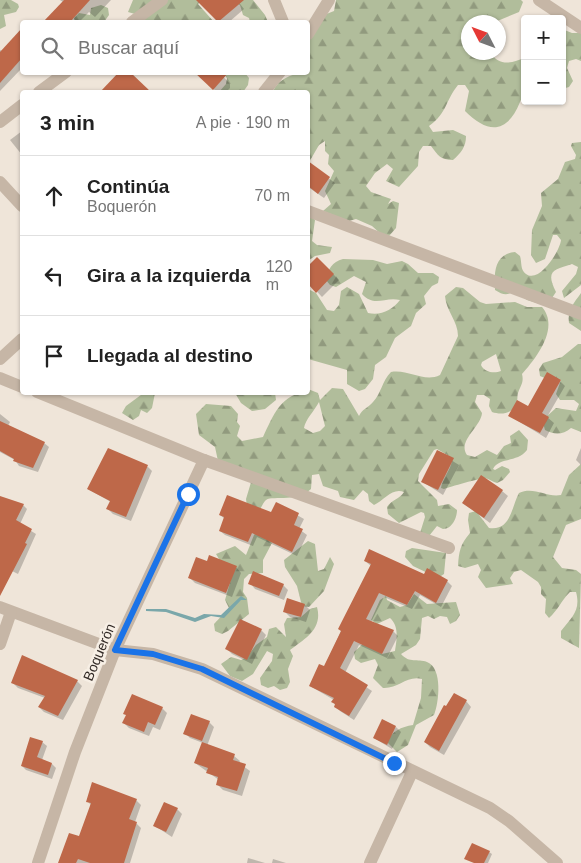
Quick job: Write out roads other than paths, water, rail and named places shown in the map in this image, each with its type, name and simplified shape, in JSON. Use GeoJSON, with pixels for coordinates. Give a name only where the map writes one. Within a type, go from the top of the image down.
{"type":"FeatureCollection","features":[{"type":"Feature","properties":{"kind":"street"},"geometry":{"type":"LineString","coordinates":[[135,20],[162,0]]}},
{"type":"Feature","properties":{"kind":"street"},"geometry":{"type":"LineString","coordinates":[[274,0],[282,20]]}},
{"type":"Feature","properties":{"kind":"street"},"geometry":{"type":"LineString","coordinates":[[310,31],[329,0]]}},
{"type":"Feature","properties":{"kind":"street"},"geometry":{"type":"LineString","coordinates":[[539,0],[581,28]]}},
{"type":"Feature","properties":{"kind":"street"},"geometry":{"type":"LineString","coordinates":[[42,90],[62,75]]}},
{"type":"Feature","properties":{"kind":"street"},"geometry":{"type":"LineString","coordinates":[[266,90],[278,75]]}},
{"type":"Feature","properties":{"kind":"street"},"geometry":{"type":"LineString","coordinates":[[0,122],[20,107]]}},
{"type":"Feature","properties":{"kind":"street"},"geometry":{"type":"LineString","coordinates":[[0,182],[20,204]]}},
{"type":"Feature","properties":{"kind":"street"},"geometry":{"type":"LineString","coordinates":[[310,212],[581,314]]}},
{"type":"Feature","properties":{"kind":"street"},"geometry":{"type":"LineString","coordinates":[[0,359],[20,341]]}},
{"type":"Feature","properties":{"kind":"street"},"geometry":{"type":"LineString","coordinates":[[0,378],[20,386]]}},
{"type":"Feature","properties":{"kind":"street"},"geometry":{"type":"LineString","coordinates":[[44,395],[204,460],[449,548]]}},
{"type":"Feature","properties":{"kind":"street","name":"Boquerón"},"geometry":{"type":"LineString","coordinates":[[38,863],[75,752],[115,650],[204,460]]}},
{"type":"Feature","properties":{"kind":"street"},"geometry":{"type":"LineString","coordinates":[[0,644],[6,609],[115,650],[153,654],[202,669],[490,808],[557,863]]}},
{"type":"Feature","properties":{"kind":"street"},"geometry":{"type":"LineString","coordinates":[[370,863],[412,772]]}},
{"type":"Feature","properties":{"kind":"water"},"geometry":{"type":"Polygon","coordinates":[[[241,596],[247,600],[241,600],[224,618],[211,616],[195,622],[166,612],[146,611],[146,609],[166,609],[195,618],[204,614],[221,615],[241,596]]]}}]}
